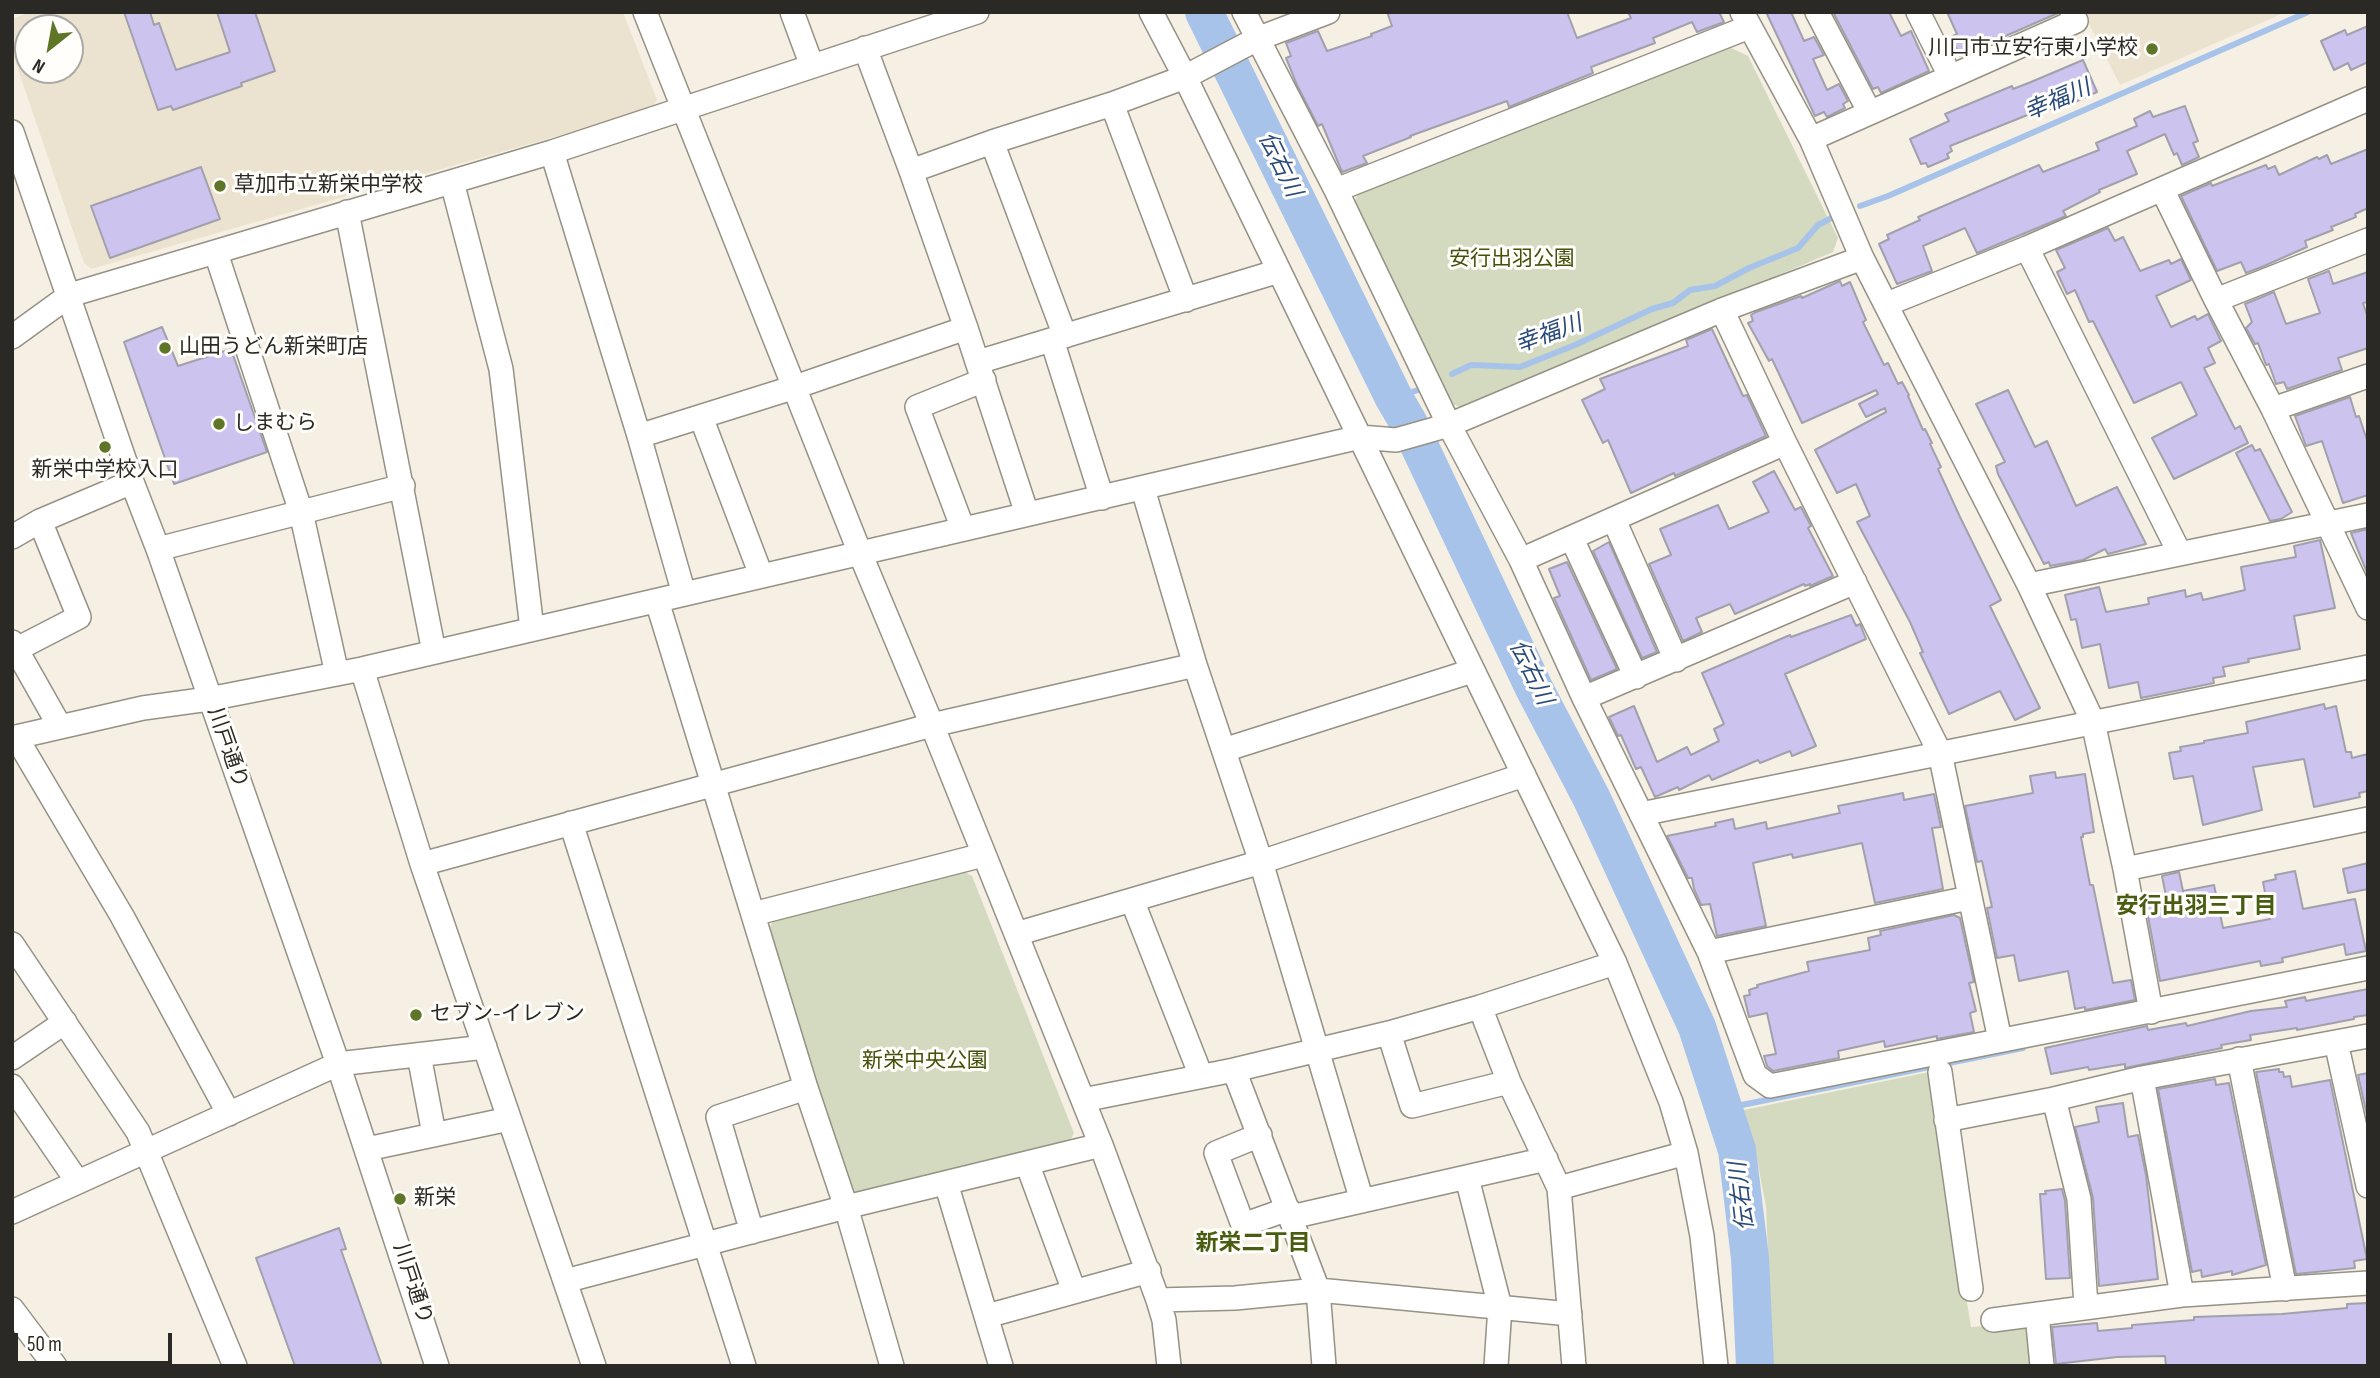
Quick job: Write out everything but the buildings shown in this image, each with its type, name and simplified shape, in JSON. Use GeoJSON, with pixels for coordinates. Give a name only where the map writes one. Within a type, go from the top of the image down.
{"type":"FeatureCollection","features":[{"type":"Feature","properties":{"kind":"street"},"geometry":{"type":"LineString","coordinates":[[645,12],[860,553],[1101,1145],[1158,1300],[1164,1320],[1169,1366]]}},
{"type":"Feature","properties":{"kind":"street"},"geometry":{"type":"LineString","coordinates":[[792,12],[812,66]]}},
{"type":"Feature","properties":{"kind":"street"},"geometry":{"type":"LineString","coordinates":[[12,337],[70,295],[552,152],[865,48],[931,19],[977,12]]}},
{"type":"Feature","properties":{"kind":"street"},"geometry":{"type":"LineString","coordinates":[[1151,12],[1186,76],[1615,962],[1671,1102],[1686,1153],[1702,1236],[1716,1366]]}},
{"type":"Feature","properties":{"kind":"street"},"geometry":{"type":"LineString","coordinates":[[1244,12],[1336,190],[1449,425],[1521,560],[1584,698],[1709,952],[1755,1075],[1770,1086],[2368,968]]}},
{"type":"Feature","properties":{"kind":"street"},"geometry":{"type":"LineString","coordinates":[[911,171],[1112,104],[1186,76],[1256,39],[1328,12]]}},
{"type":"Feature","properties":{"kind":"street"},"geometry":{"type":"LineString","coordinates":[[1817,12],[1869,111]]}},
{"type":"Feature","properties":{"kind":"street"},"geometry":{"type":"LineString","coordinates":[[1918,12],[1950,76]]}},
{"type":"Feature","properties":{"kind":"street"},"geometry":{"type":"LineString","coordinates":[[1811,138],[2076,21],[2072,12]]}},
{"type":"Feature","properties":{"kind":"street"},"geometry":{"type":"LineString","coordinates":[[1336,190],[1745,20],[1811,138],[1862,258],[2029,585],[2093,722],[2125,869],[2151,1012]]}},
{"type":"Feature","properties":{"kind":"street"},"geometry":{"type":"LineString","coordinates":[[865,48],[981,371],[1027,514]]}},
{"type":"Feature","properties":{"kind":"street"},"geometry":{"type":"LineString","coordinates":[[1887,304],[2028,248],[2368,99]]}},
{"type":"Feature","properties":{"kind":"street"},"geometry":{"type":"LineString","coordinates":[[1112,104],[1186,300]]}},
{"type":"Feature","properties":{"kind":"street","name":"川戸通り"},"geometry":{"type":"LineString","coordinates":[[12,132],[132,482],[158,549],[338,1064],[437,1366]]}},
{"type":"Feature","properties":{"kind":"street"},"geometry":{"type":"LineString","coordinates":[[992,142],[1058,338],[1102,498]]}},
{"type":"Feature","properties":{"kind":"street"},"geometry":{"type":"LineString","coordinates":[[552,152],[684,594]]}},
{"type":"Feature","properties":{"kind":"street"},"geometry":{"type":"LineString","coordinates":[[452,182],[501,369],[533,629]]}},
{"type":"Feature","properties":{"kind":"street"},"geometry":{"type":"LineString","coordinates":[[2162,189],[2273,409],[2368,608]]}},
{"type":"Feature","properties":{"kind":"street"},"geometry":{"type":"LineString","coordinates":[[347,212],[434,652]]}},
{"type":"Feature","properties":{"kind":"street"},"geometry":{"type":"LineString","coordinates":[[2216,300],[2368,240]]}},
{"type":"Feature","properties":{"kind":"street"},"geometry":{"type":"LineString","coordinates":[[2028,248],[2179,552]]}},
{"type":"Feature","properties":{"kind":"street"},"geometry":{"type":"LineString","coordinates":[[216,253],[301,512],[337,674]]}},
{"type":"Feature","properties":{"kind":"street"},"geometry":{"type":"LineString","coordinates":[[229,1114],[122,916],[14,737],[143,708],[209,699],[362,669],[1360,437],[1396,440],[1449,425],[1722,310],[1862,258]]}},
{"type":"Feature","properties":{"kind":"street"},"geometry":{"type":"LineString","coordinates":[[963,529],[917,407],[981,371],[1058,338],[1279,271]]}},
{"type":"Feature","properties":{"kind":"street"},"geometry":{"type":"LineString","coordinates":[[1722,310],[1785,443],[1940,753],[2000,1040]]}},
{"type":"Feature","properties":{"kind":"street"},"geometry":{"type":"LineString","coordinates":[[639,436],[795,387],[966,328]]}},
{"type":"Feature","properties":{"kind":"street"},"geometry":{"type":"LineString","coordinates":[[2273,409],[2368,376]]}},
{"type":"Feature","properties":{"kind":"street"},"geometry":{"type":"LineString","coordinates":[[701,417],[761,575]]}},
{"type":"Feature","properties":{"kind":"street"},"geometry":{"type":"LineString","coordinates":[[1521,560],[1785,443]]}},
{"type":"Feature","properties":{"kind":"street"},"geometry":{"type":"LineString","coordinates":[[12,537],[40,521],[132,482]]}},
{"type":"Feature","properties":{"kind":"street"},"geometry":{"type":"LineString","coordinates":[[158,549],[403,486]]}},
{"type":"Feature","properties":{"kind":"street"},"geometry":{"type":"LineString","coordinates":[[1143,489],[1195,665],[1261,862],[1362,1201]]}},
{"type":"Feature","properties":{"kind":"street"},"geometry":{"type":"LineString","coordinates":[[2029,585],[2368,515]]}},
{"type":"Feature","properties":{"kind":"street"},"geometry":{"type":"LineString","coordinates":[[1614,520],[1676,660]]}},
{"type":"Feature","properties":{"kind":"street"},"geometry":{"type":"LineString","coordinates":[[40,521],[79,617],[14,645],[59,725]]}},
{"type":"Feature","properties":{"kind":"street"},"geometry":{"type":"LineString","coordinates":[[1572,539],[1636,677]]}},
{"type":"Feature","properties":{"kind":"street"},"geometry":{"type":"LineString","coordinates":[[1584,698],[1855,582]]}},
{"type":"Feature","properties":{"kind":"street"},"geometry":{"type":"LineString","coordinates":[[657,601],[806,1088],[846,1207],[892,1366]]}},
{"type":"Feature","properties":{"kind":"street"},"geometry":{"type":"LineString","coordinates":[[422,864],[932,725],[1195,665]]}},
{"type":"Feature","properties":{"kind":"street"},"geometry":{"type":"LineString","coordinates":[[1641,814],[2368,667]]}},
{"type":"Feature","properties":{"kind":"street"},"geometry":{"type":"LineString","coordinates":[[362,669],[422,864],[594,1366]]}},
{"type":"Feature","properties":{"kind":"street"},"geometry":{"type":"LineString","coordinates":[[1224,750],[1472,671]]}},
{"type":"Feature","properties":{"kind":"street"},"geometry":{"type":"LineString","coordinates":[[1016,934],[1261,862],[1524,775]]}},
{"type":"Feature","properties":{"kind":"street"},"geometry":{"type":"LineString","coordinates":[[2125,869],[2368,819]]}},
{"type":"Feature","properties":{"kind":"street"},"geometry":{"type":"LineString","coordinates":[[571,823],[744,1366]]}},
{"type":"Feature","properties":{"kind":"street"},"geometry":{"type":"LineString","coordinates":[[754,914],[983,855]]}},
{"type":"Feature","properties":{"kind":"street"},"geometry":{"type":"LineString","coordinates":[[1709,952],[1969,898]]}},
{"type":"Feature","properties":{"kind":"street"},"geometry":{"type":"LineString","coordinates":[[1132,900],[1201,1076]]}},
{"type":"Feature","properties":{"kind":"street"},"geometry":{"type":"LineString","coordinates":[[12,944],[138,1132],[235,1366]]}},
{"type":"Feature","properties":{"kind":"street"},"geometry":{"type":"LineString","coordinates":[[1083,1100],[1234,1070],[1390,1033],[1480,1007],[1615,962]]}},
{"type":"Feature","properties":{"kind":"street"},"geometry":{"type":"LineString","coordinates":[[1480,1007],[1509,1082],[1559,1188],[1574,1366]]}},
{"type":"Feature","properties":{"kind":"street"},"geometry":{"type":"LineString","coordinates":[[12,1058],[65,1022]]}},
{"type":"Feature","properties":{"kind":"street"},"geometry":{"type":"LineString","coordinates":[[1390,1033],[1412,1106],[1509,1082]]}},
{"type":"Feature","properties":{"kind":"street"},"geometry":{"type":"LineString","coordinates":[[1946,1120],[2142,1078],[2368,1036]]}},
{"type":"Feature","properties":{"kind":"street"},"geometry":{"type":"LineString","coordinates":[[2336,1042],[2368,1186]]}},
{"type":"Feature","properties":{"kind":"street"},"geometry":{"type":"LineString","coordinates":[[12,1212],[338,1064],[485,1047]]}},
{"type":"Feature","properties":{"kind":"street"},"geometry":{"type":"LineString","coordinates":[[419,1055],[434,1134]]}},
{"type":"Feature","properties":{"kind":"street"},"geometry":{"type":"LineString","coordinates":[[2239,1059],[2285,1289]]}},
{"type":"Feature","properties":{"kind":"street"},"geometry":{"type":"LineString","coordinates":[[1234,1070],[1318,1290],[1325,1366]]}},
{"type":"Feature","properties":{"kind":"street"},"geometry":{"type":"LineString","coordinates":[[1940,1072],[1971,1289]]}},
{"type":"Feature","properties":{"kind":"street"},"geometry":{"type":"LineString","coordinates":[[2142,1078],[2182,1295]]}},
{"type":"Feature","properties":{"kind":"street"},"geometry":{"type":"LineString","coordinates":[[12,1086],[77,1181]]}},
{"type":"Feature","properties":{"kind":"street"},"geometry":{"type":"LineString","coordinates":[[752,1232],[718,1117],[806,1088]]}},
{"type":"Feature","properties":{"kind":"street"},"geometry":{"type":"LineString","coordinates":[[2054,1099],[2079,1199],[2086,1306]]}},
{"type":"Feature","properties":{"kind":"street"},"geometry":{"type":"LineString","coordinates":[[366,1149],[509,1119]]}},
{"type":"Feature","properties":{"kind":"street"},"geometry":{"type":"LineString","coordinates":[[1259,1135],[1216,1153],[1243,1225],[1546,1159]]}},
{"type":"Feature","properties":{"kind":"street"},"geometry":{"type":"LineString","coordinates":[[565,1281],[846,1207],[1101,1145]]}},
{"type":"Feature","properties":{"kind":"street"},"geometry":{"type":"LineString","coordinates":[[1559,1188],[1686,1153]]}},
{"type":"Feature","properties":{"kind":"street"},"geometry":{"type":"LineString","coordinates":[[1027,1163],[1074,1291]]}},
{"type":"Feature","properties":{"kind":"street"},"geometry":{"type":"LineString","coordinates":[[1468,1178],[1500,1307],[1496,1366]]}},
{"type":"Feature","properties":{"kind":"street"},"geometry":{"type":"LineString","coordinates":[[946,1183],[1001,1366]]}},
{"type":"Feature","properties":{"kind":"street"},"geometry":{"type":"LineString","coordinates":[[987,1316],[1149,1271]]}},
{"type":"Feature","properties":{"kind":"street"},"geometry":{"type":"LineString","coordinates":[[1993,1320],[2182,1295],[2368,1283]]}},
{"type":"Feature","properties":{"kind":"street"},"geometry":{"type":"LineString","coordinates":[[1158,1300],[1235,1298],[1318,1290],[1570,1314]]}},
{"type":"Feature","properties":{"kind":"street"},"geometry":{"type":"LineString","coordinates":[[12,1309],[55,1366]]}},
{"type":"Feature","properties":{"kind":"street"},"geometry":{"type":"LineString","coordinates":[[2038,1314],[2042,1366]]}},
{"type":"Feature","properties":{"kind":"shaded area","name":"草加市立新栄中学校"},"geometry":{"type":"Polygon","coordinates":[[[31,12],[623,12],[657,100],[652,109],[91,269],[84,263],[23,84],[84,84],[84,14],[26,14],[31,12]]]}},
{"type":"Feature","properties":{"kind":"shaded area","name":"川口市立安行東小学校"},"geometry":{"type":"Polygon","coordinates":[[[2083,12],[2286,12],[2120,85],[2083,12]]]}},
{"type":"Feature","properties":{"kind":"shaded area","name":"草加市立新栄中学校"},"geometry":{"type":"Polygon","coordinates":[[[14,18],[14,58],[12,19],[14,18]]]}},
{"type":"Feature","properties":{"kind":"green space","name":"安行出羽公園"},"geometry":{"type":"Polygon","coordinates":[[[1731,48],[1748,56],[1838,238],[1833,252],[1465,409],[1447,402],[1352,205],[1360,191],[1731,48]]]}},
{"type":"Feature","properties":{"kind":"green space","name":"新栄中央公園"},"geometry":{"type":"Polygon","coordinates":[[[963,871],[972,876],[1074,1133],[1070,1141],[857,1195],[846,1189],[769,929],[774,919],[963,871]]]}},
{"type":"Feature","properties":{"kind":"green space"},"geometry":{"type":"Polygon","coordinates":[[[1929,1072],[1971,1327],[2027,1323],[2030,1366],[1773,1366],[1766,1207],[1756,1153],[1739,1111],[1929,1072]]]}},
{"type":"Feature","properties":{"kind":"waterway","name":"伝右川"},"geometry":{"type":"LineString","coordinates":[[1204,12],[1408,422],[1534,688],[1592,799],[1697,1027],[1737,1150],[1750,1258],[1755,1366]]}},
{"type":"Feature","properties":{"kind":"waterway","name":"幸福川"},"geometry":{"type":"LineString","coordinates":[[1860,206],[2308,12]]}},
{"type":"Feature","properties":{"kind":"waterway","name":"幸福川"},"geometry":{"type":"LineString","coordinates":[[1452,374],[1471,365],[1520,367],[1575,345],[1652,309],[1673,303],[1690,290],[1715,286],[1749,268],[1798,248],[1818,225],[1837,215]]}},
{"type":"Feature","properties":{"kind":"waterway","name":"幸福川"},"geometry":{"type":"LineString","coordinates":[[1394,398],[1418,390]]}},
{"type":"Feature","properties":{"kind":"waterway"},"geometry":{"type":"LineString","coordinates":[[1722,1109],[2023,1048]]}},
{"type":"Feature","properties":{"kind":"place","name":"川口市立安行東小学校"},"geometry":{"type":"Point","coordinates":[2152,49]}},
{"type":"Feature","properties":{"kind":"place","name":"草加市立新栄中学校"},"geometry":{"type":"Point","coordinates":[220,186]}},
{"type":"Feature","properties":{"kind":"place","name":"山田うどん新栄町店"},"geometry":{"type":"Point","coordinates":[165,348]}},
{"type":"Feature","properties":{"kind":"place","name":"しまむら"},"geometry":{"type":"Point","coordinates":[219,424]}},
{"type":"Feature","properties":{"kind":"place","name":"新栄中学校入口"},"geometry":{"type":"Point","coordinates":[105,447]}},
{"type":"Feature","properties":{"kind":"place","name":"セブン-イレブン"},"geometry":{"type":"Point","coordinates":[416,1015]}},
{"type":"Feature","properties":{"kind":"place","name":"新栄"},"geometry":{"type":"Point","coordinates":[400,1199]}},
{"type":"Feature","properties":{"kind":"district","name":"安行出羽三丁目"},"geometry":{"type":"Point","coordinates":[2196,907]}},
{"type":"Feature","properties":{"kind":"district","name":"新栄二丁目"},"geometry":{"type":"Point","coordinates":[1253,1244]}}]}
